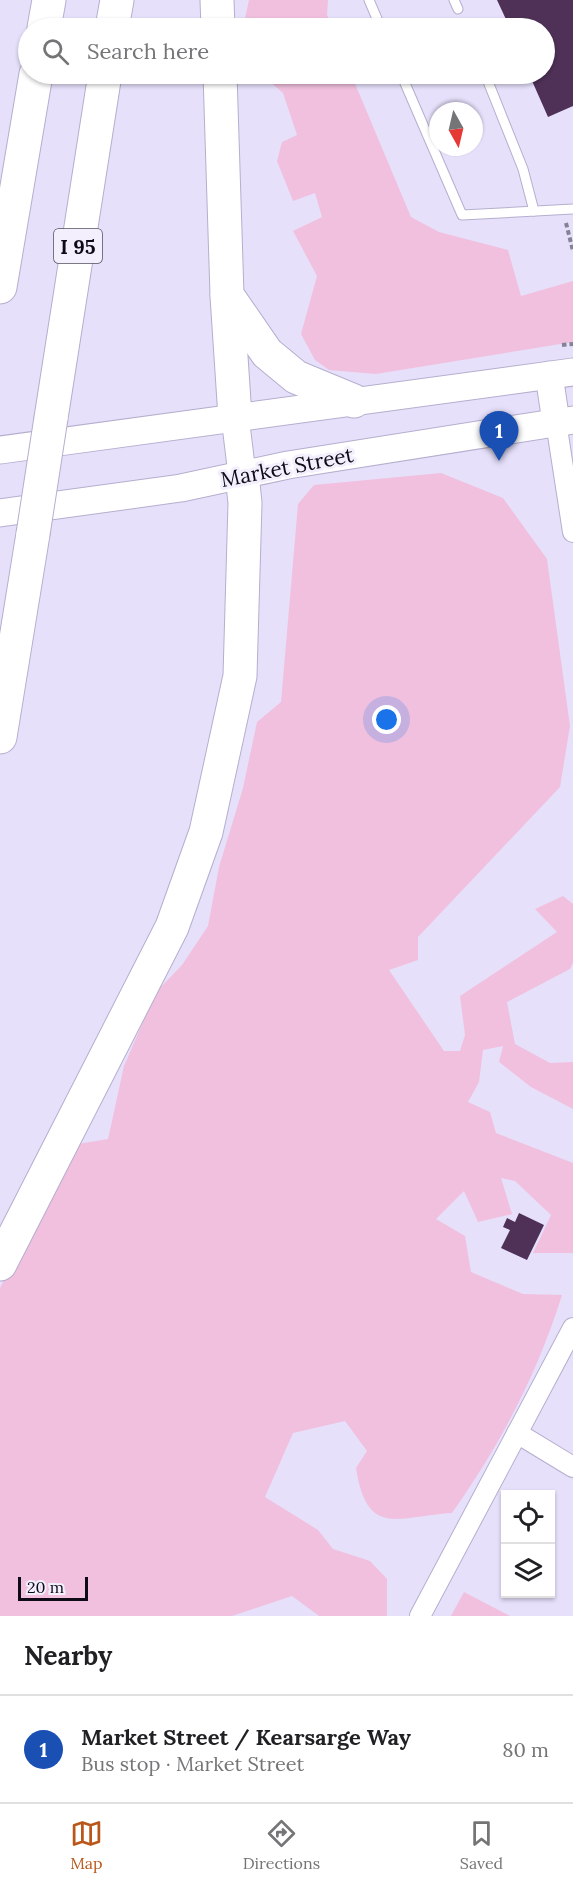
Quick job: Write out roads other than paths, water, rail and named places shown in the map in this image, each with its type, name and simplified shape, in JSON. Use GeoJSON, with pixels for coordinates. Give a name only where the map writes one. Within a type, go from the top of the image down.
{"type":"FeatureCollection","features":[{"type":"Feature","properties":{"kind":"highway"},"geometry":{"type":"LineString","coordinates":[[46,18],[49,0]]}},
{"type":"Feature","properties":{"kind":"highway"},"geometry":{"type":"LineString","coordinates":[[114,18],[117,0]]}},
{"type":"Feature","properties":{"kind":"highway"},"geometry":{"type":"LineString","coordinates":[[217,0],[218,18]]}},
{"type":"Feature","properties":{"kind":"highway"},"geometry":{"type":"LineString","coordinates":[[0,287],[34,84]]}},
{"type":"Feature","properties":{"kind":"highway","name":"I 95"},"geometry":{"type":"LineString","coordinates":[[0,737],[103,84]]}},
{"type":"Feature","properties":{"kind":"highway"},"geometry":{"type":"LineString","coordinates":[[220,84],[228,349],[235,417]]}},
{"type":"Feature","properties":{"kind":"highway"},"geometry":{"type":"LineString","coordinates":[[227,295],[249,331],[267,353],[296,377],[354,400]]}},
{"type":"Feature","properties":{"kind":"highway"},"geometry":{"type":"LineString","coordinates":[[0,1264],[172,927],[206,832],[240,676],[245,503],[242,474]]}},
{"type":"Feature","properties":{"kind":"main road"},"geometry":{"type":"LineString","coordinates":[[0,450],[561,373],[565,421]]}},
{"type":"Feature","properties":{"kind":"main road"},"geometry":{"type":"LineString","coordinates":[[235,417],[242,474]]}},
{"type":"Feature","properties":{"kind":"main road","name":"Market Street"},"geometry":{"type":"LineString","coordinates":[[0,513],[181,488],[242,474],[565,421]]}},
{"type":"Feature","properties":{"kind":"street"},"geometry":{"type":"LineString","coordinates":[[565,421],[573,532]]}},
{"type":"Feature","properties":{"kind":"street"},"geometry":{"type":"LineString","coordinates":[[420,1616],[573,1328]]}},
{"type":"Feature","properties":{"kind":"street"},"geometry":{"type":"LineString","coordinates":[[517,1433],[573,1467]]}},
{"type":"Feature","properties":{"kind":"lane"},"geometry":{"type":"LineString","coordinates":[[369,0],[377,18]]}},
{"type":"Feature","properties":{"kind":"lane"},"geometry":{"type":"LineString","coordinates":[[405,84],[462,215],[569,210]]}},
{"type":"Feature","properties":{"kind":"lane"},"geometry":{"type":"LineString","coordinates":[[489,84],[523,169],[534,211]]}},
{"type":"Feature","properties":{"kind":"place","name":"Market Street / Kearsarge Way"},"geometry":{"type":"Point","coordinates":[499,461]}}]}
